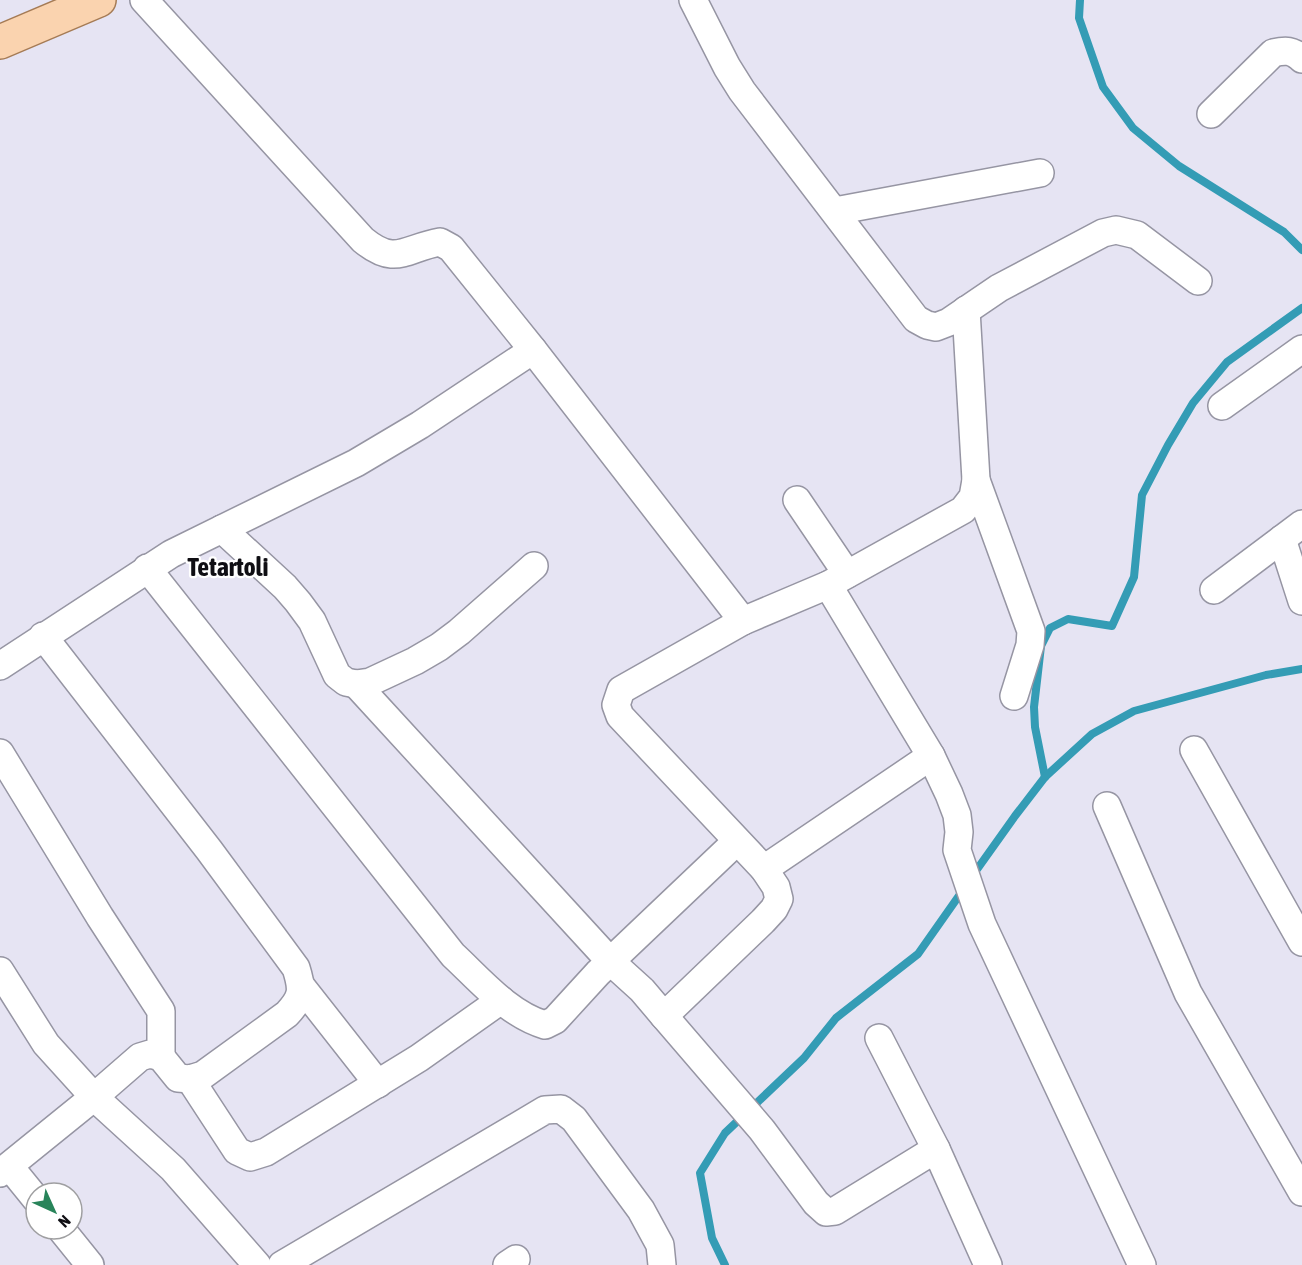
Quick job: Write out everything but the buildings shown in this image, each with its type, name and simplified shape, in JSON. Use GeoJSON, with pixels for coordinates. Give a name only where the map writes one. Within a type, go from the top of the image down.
{"type":"FeatureCollection","features":[{"type":"Feature","properties":{"kind":"main road"},"geometry":{"type":"LineString","coordinates":[[0,42],[99,0]]}},
{"type":"Feature","properties":{"kind":"street"},"geometry":{"type":"LineString","coordinates":[[144,0],[363,240],[376,251],[396,256],[440,242],[451,248],[744,621]]}},
{"type":"Feature","properties":{"kind":"street"},"geometry":{"type":"LineString","coordinates":[[693,0],[727,67],[742,90],[916,319],[936,327],[949,322],[1010,282],[1103,233],[1116,230],[1137,235],[1198,281]]}},
{"type":"Feature","properties":{"kind":"street"},"geometry":{"type":"LineString","coordinates":[[1211,114],[1273,53],[1285,50],[1302,59]]}},
{"type":"Feature","properties":{"kind":"street"},"geometry":{"type":"LineString","coordinates":[[835,211],[1040,173]]}},
{"type":"Feature","properties":{"kind":"street"},"geometry":{"type":"LineString","coordinates":[[664,1016],[774,909],[779,900],[776,887],[764,869],[620,716],[616,705],[621,690],[744,621],[837,579],[963,510],[973,497],[976,480],[966,310]]}},
{"type":"Feature","properties":{"kind":"street"},"geometry":{"type":"LineString","coordinates":[[1222,406],[1302,348]]}},
{"type":"Feature","properties":{"kind":"street"},"geometry":{"type":"LineString","coordinates":[[0,666],[147,568],[356,463],[420,425],[533,350]]}},
{"type":"Feature","properties":{"kind":"street"},"geometry":{"type":"LineString","coordinates":[[976,480],[1031,631],[1014,696]]}},
{"type":"Feature","properties":{"kind":"street"},"geometry":{"type":"LineString","coordinates":[[797,500],[949,794],[957,815],[959,832],[957,850],[982,924],[1142,1265]]}},
{"type":"Feature","properties":{"kind":"street"},"geometry":{"type":"LineString","coordinates":[[222,529],[285,587],[298,602],[312,621],[337,675],[346,682],[356,684],[369,682],[439,647],[534,566]]}},
{"type":"Feature","properties":{"kind":"street"},"geometry":{"type":"LineString","coordinates":[[1214,590],[1292,531],[1302,601]]}},
{"type":"Feature","properties":{"kind":"street"},"geometry":{"type":"LineString","coordinates":[[147,568],[453,955],[501,1000],[531,1021],[545,1025],[555,1020],[610,961],[737,841]]}},
{"type":"Feature","properties":{"kind":"street"},"geometry":{"type":"LineString","coordinates":[[43,636],[209,850],[296,968],[301,986],[378,1084]]}},
{"type":"Feature","properties":{"kind":"street"},"geometry":{"type":"LineString","coordinates":[[356,684],[610,961],[642,990],[762,1130],[816,1203],[826,1212],[835,1212],[936,1149]]}},
{"type":"Feature","properties":{"kind":"street"},"geometry":{"type":"LineString","coordinates":[[1194,750],[1302,942]]}},
{"type":"Feature","properties":{"kind":"street"},"geometry":{"type":"LineString","coordinates":[[0,753],[100,917],[161,1011],[161,1058]]}},
{"type":"Feature","properties":{"kind":"street"},"geometry":{"type":"LineString","coordinates":[[764,869],[931,756]]}},
{"type":"Feature","properties":{"kind":"street"},"geometry":{"type":"LineString","coordinates":[[1107,806],[1188,993],[1302,1192]]}},
{"type":"Feature","properties":{"kind":"street"},"geometry":{"type":"LineString","coordinates":[[0,971],[46,1044],[94,1097],[173,1169],[257,1265]]}},
{"type":"Feature","properties":{"kind":"street"},"geometry":{"type":"LineString","coordinates":[[24,1188],[5,1170],[140,1057],[150,1054],[161,1058],[178,1078],[190,1079],[203,1075],[287,1014],[298,1002],[301,986]]}},
{"type":"Feature","properties":{"kind":"street"},"geometry":{"type":"LineString","coordinates":[[190,1079],[237,1151],[250,1157],[266,1152],[378,1084],[501,1000]]}},
{"type":"Feature","properties":{"kind":"street"},"geometry":{"type":"LineString","coordinates":[[879,1038],[936,1149],[988,1265]]}},
{"type":"Feature","properties":{"kind":"street"},"geometry":{"type":"LineString","coordinates":[[282,1265],[545,1110],[561,1109],[574,1119],[641,1210],[660,1245],[662,1265]]}},
{"type":"Feature","properties":{"kind":"street"},"geometry":{"type":"LineString","coordinates":[[71,1241],[90,1265]]}},
{"type":"Feature","properties":{"kind":"waterway"},"geometry":{"type":"LineString","coordinates":[[1080,0],[1079,18],[1103,87],[1133,128],[1179,166],[1284,232],[1302,250]]}},
{"type":"Feature","properties":{"kind":"waterway"},"geometry":{"type":"LineString","coordinates":[[1045,777],[1035,727],[1034,707],[1041,646],[1050,628],[1068,619],[1112,626],[1134,577],[1142,495],[1193,403],[1227,362],[1302,308]]}},
{"type":"Feature","properties":{"kind":"waterway"},"geometry":{"type":"LineString","coordinates":[[973,875],[1045,777],[1092,734],[1134,711],[1266,675],[1302,669]]}},
{"type":"Feature","properties":{"kind":"waterway"},"geometry":{"type":"LineString","coordinates":[[725,1265],[712,1238],[700,1173],[725,1133],[804,1058],[836,1018],[918,954],[963,890]]}},
{"type":"Feature","properties":{"kind":"district","name":"Tetartoli"},"geometry":{"type":"Point","coordinates":[228,567]}}]}
